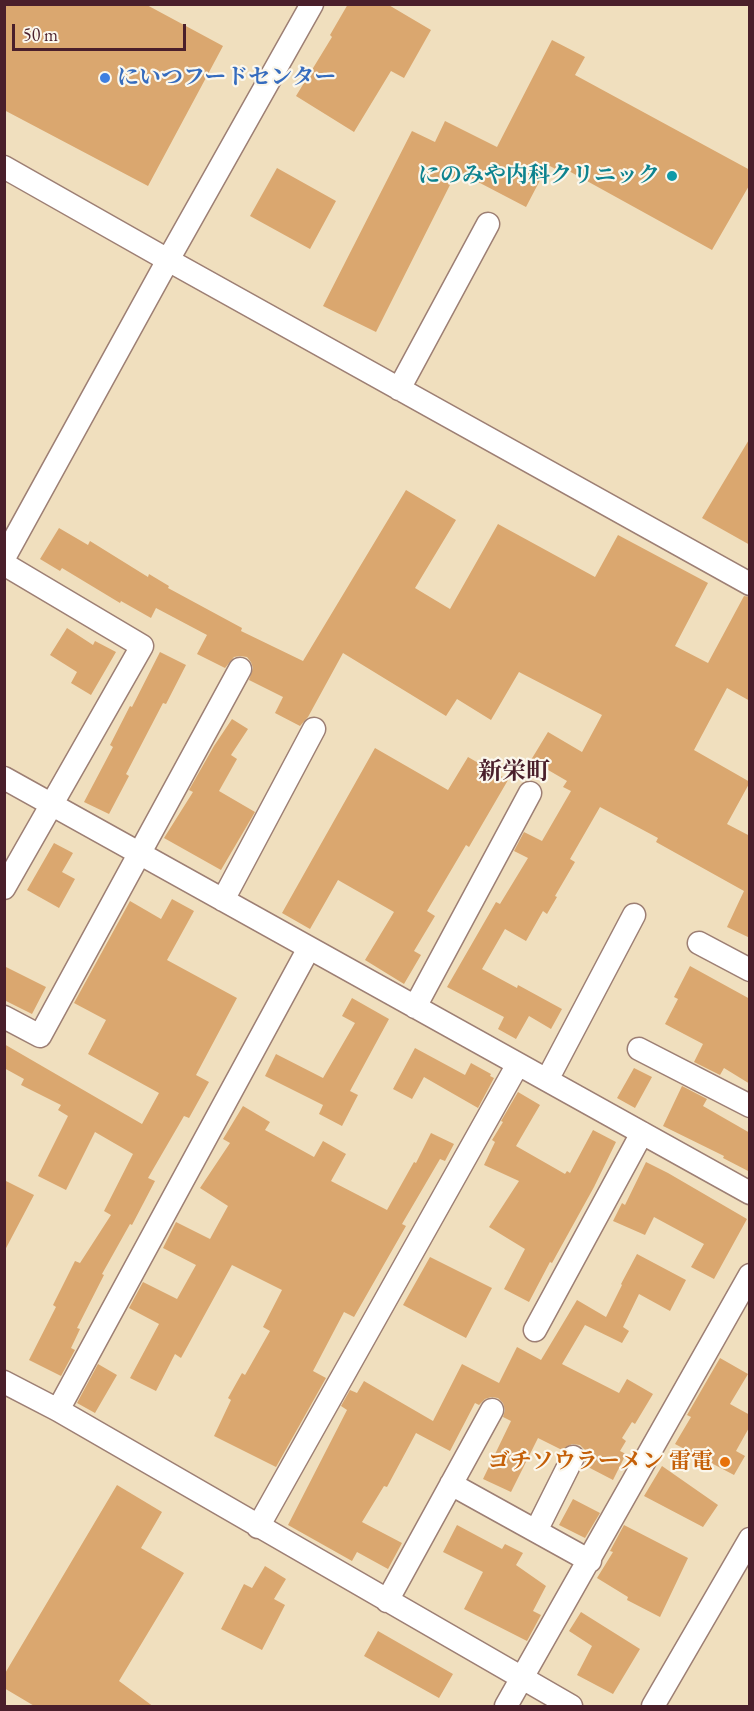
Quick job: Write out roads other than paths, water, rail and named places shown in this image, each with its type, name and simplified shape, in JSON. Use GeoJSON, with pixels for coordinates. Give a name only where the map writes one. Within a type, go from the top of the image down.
{"type":"FeatureCollection","features":[{"type":"Feature","properties":{"kind":"street"},"geometry":{"type":"LineString","coordinates":[[4,558],[312,4]]}},
{"type":"Feature","properties":{"kind":"street"},"geometry":{"type":"LineString","coordinates":[[4,167],[750,584]]}},
{"type":"Feature","properties":{"kind":"street"},"geometry":{"type":"LineString","coordinates":[[399,389],[488,224]]}},
{"type":"Feature","properties":{"kind":"street"},"geometry":{"type":"LineString","coordinates":[[4,564],[142,646],[4,888]]}},
{"type":"Feature","properties":{"kind":"street"},"geometry":{"type":"LineString","coordinates":[[4,1017],[40,1036],[240,669]]}},
{"type":"Feature","properties":{"kind":"street"},"geometry":{"type":"LineString","coordinates":[[223,900],[314,729]]}},
{"type":"Feature","properties":{"kind":"street"},"geometry":{"type":"LineString","coordinates":[[4,778],[750,1193]]}},
{"type":"Feature","properties":{"kind":"street"},"geometry":{"type":"LineString","coordinates":[[415,1007],[530,793]]}},
{"type":"Feature","properties":{"kind":"street"},"geometry":{"type":"LineString","coordinates":[[547,1080],[634,915]]}},
{"type":"Feature","properties":{"kind":"street"},"geometry":{"type":"LineString","coordinates":[[699,943],[750,970]]}},
{"type":"Feature","properties":{"kind":"street"},"geometry":{"type":"LineString","coordinates":[[58,1410],[309,948]]}},
{"type":"Feature","properties":{"kind":"street"},"geometry":{"type":"LineString","coordinates":[[639,1049],[750,1106]]}},
{"type":"Feature","properties":{"kind":"street"},"geometry":{"type":"LineString","coordinates":[[258,1527],[518,1064]]}},
{"type":"Feature","properties":{"kind":"street"},"geometry":{"type":"LineString","coordinates":[[535,1330],[642,1133]]}},
{"type":"Feature","properties":{"kind":"street"},"geometry":{"type":"LineString","coordinates":[[506,1707],[750,1275]]}},
{"type":"Feature","properties":{"kind":"street"},"geometry":{"type":"LineString","coordinates":[[4,1382],[58,1410],[571,1707]]}},
{"type":"Feature","properties":{"kind":"street"},"geometry":{"type":"LineString","coordinates":[[387,1601],[492,1410]]}},
{"type":"Feature","properties":{"kind":"street"},"geometry":{"type":"LineString","coordinates":[[536,1531],[573,1457]]}},
{"type":"Feature","properties":{"kind":"street"},"geometry":{"type":"LineString","coordinates":[[451,1484],[590,1561]]}},
{"type":"Feature","properties":{"kind":"street"},"geometry":{"type":"LineString","coordinates":[[653,1707],[750,1539]]}},
{"type":"Feature","properties":{"kind":"place","name":"にいつフードセンター"},"geometry":{"type":"Point","coordinates":[105,78]}},
{"type":"Feature","properties":{"kind":"place","name":"にのみや内科クリニック"},"geometry":{"type":"Point","coordinates":[672,176]}},
{"type":"Feature","properties":{"kind":"place","name":"ゴチソウラーメン 雷電"},"geometry":{"type":"Point","coordinates":[725,1462]}},
{"type":"Feature","properties":{"kind":"district","name":"新栄町"},"geometry":{"type":"Point","coordinates":[514,772]}}]}
